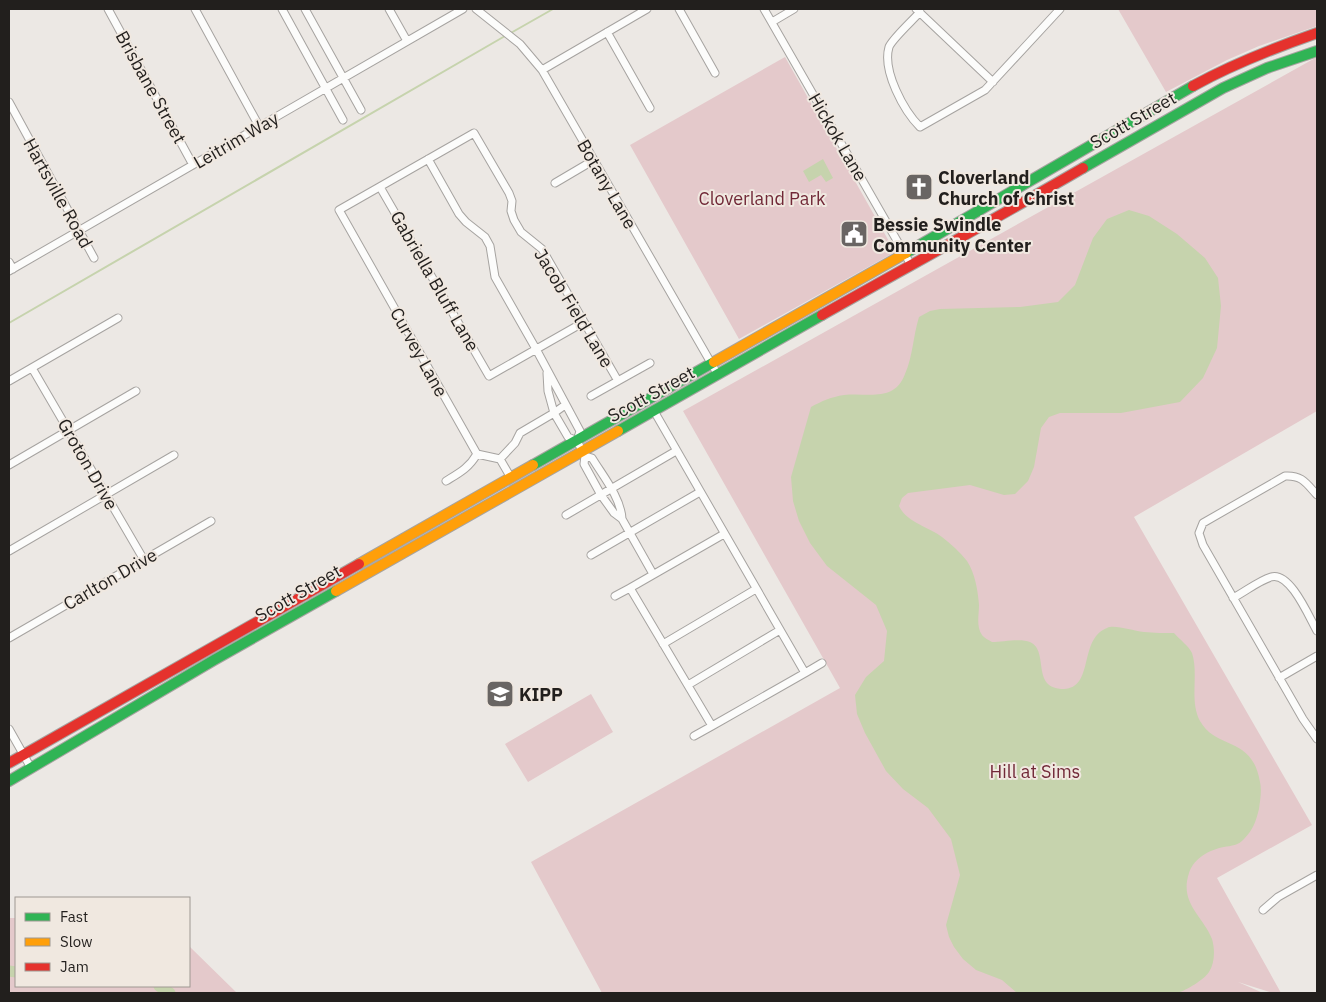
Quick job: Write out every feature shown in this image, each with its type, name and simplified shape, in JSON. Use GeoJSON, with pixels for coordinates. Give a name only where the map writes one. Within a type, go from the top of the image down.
{"type":"FeatureCollection","features":[{"type":"Feature","properties":{"kind":"main road","name":"Scott Street"},"geometry":{"type":"LineString","coordinates":[[9,763],[459,506],[577,441],[1220,71],[1254,56],[1317,33]]}},
{"type":"Feature","properties":{"kind":"main road","name":"Scott Street"},"geometry":{"type":"LineString","coordinates":[[9,781],[214,660],[465,517],[584,454],[654,411],[911,265],[949,246],[1192,104],[1237,81],[1317,51]]}},
{"type":"Feature","properties":{"kind":"main road"},"geometry":{"type":"LineString","coordinates":[[1148,112],[1155,126]]}},
{"type":"Feature","properties":{"kind":"main road"},"geometry":{"type":"LineString","coordinates":[[807,309],[814,321]]}},
{"type":"Feature","properties":{"kind":"main road"},"geometry":{"type":"LineString","coordinates":[[459,506],[465,517]]}},
{"type":"Feature","properties":{"kind":"main road"},"geometry":{"type":"LineString","coordinates":[[372,556],[377,567]]}},
{"type":"Feature","properties":{"kind":"main road"},"geometry":{"type":"LineString","coordinates":[[207,649],[214,660]]}},
{"type":"Feature","properties":{"kind":"street","name":"Brisbane Street"},"geometry":{"type":"LineString","coordinates":[[108,9],[193,165]]}},
{"type":"Feature","properties":{"kind":"street"},"geometry":{"type":"LineString","coordinates":[[195,9],[259,126]]}},
{"type":"Feature","properties":{"kind":"street"},"geometry":{"type":"LineString","coordinates":[[282,9],[343,120]]}},
{"type":"Feature","properties":{"kind":"street"},"geometry":{"type":"LineString","coordinates":[[305,9],[361,110]]}},
{"type":"Feature","properties":{"kind":"street"},"geometry":{"type":"LineString","coordinates":[[389,9],[407,41]]}},
{"type":"Feature","properties":{"kind":"street","name":"Leitrim Way"},"geometry":{"type":"LineString","coordinates":[[10,267],[79,231],[463,9]]}},
{"type":"Feature","properties":{"kind":"street","name":"Botany Lane"},"geometry":{"type":"LineString","coordinates":[[476,9],[514,38],[542,70],[718,375]]}},
{"type":"Feature","properties":{"kind":"street"},"geometry":{"type":"LineString","coordinates":[[542,70],[647,9]]}},
{"type":"Feature","properties":{"kind":"street"},"geometry":{"type":"LineString","coordinates":[[679,9],[715,73]]}},
{"type":"Feature","properties":{"kind":"street","name":"Hickok Lane"},"geometry":{"type":"LineString","coordinates":[[764,9],[911,265]]}},
{"type":"Feature","properties":{"kind":"street"},"geometry":{"type":"LineString","coordinates":[[772,22],[794,9]]}},
{"type":"Feature","properties":{"kind":"street"},"geometry":{"type":"LineString","coordinates":[[993,82],[918,10],[890,46],[887,65],[890,79],[904,105],[920,127],[985,90],[993,82],[1060,9]]}},
{"type":"Feature","properties":{"kind":"street"},"geometry":{"type":"LineString","coordinates":[[607,32],[650,108]]}},
{"type":"Feature","properties":{"kind":"street","name":"Hartsville Road"},"geometry":{"type":"LineString","coordinates":[[9,102],[94,258]]}},
{"type":"Feature","properties":{"kind":"street","name":"Jacob Field Lane"},"geometry":{"type":"LineString","coordinates":[[428,159],[474,133],[509,193],[512,201],[511,211],[520,232],[542,249],[618,381]]}},
{"type":"Feature","properties":{"kind":"street"},"geometry":{"type":"LineString","coordinates":[[380,186],[428,159],[459,214],[485,237],[488,242],[493,257],[495,277],[580,431],[577,441]]}},
{"type":"Feature","properties":{"kind":"street"},"geometry":{"type":"LineString","coordinates":[[555,183],[594,160]]}},
{"type":"Feature","properties":{"kind":"street","name":"Curvey Lane"},"geometry":{"type":"LineString","coordinates":[[380,186],[339,210],[477,454]]}},
{"type":"Feature","properties":{"kind":"street","name":"Gabriella Bluff Lane"},"geometry":{"type":"LineString","coordinates":[[380,186],[489,376],[536,349]]}},
{"type":"Feature","properties":{"kind":"street"},"geometry":{"type":"LineString","coordinates":[[9,381],[118,318]]}},
{"type":"Feature","properties":{"kind":"street"},"geometry":{"type":"LineString","coordinates":[[536,349],[584,322]]}},
{"type":"Feature","properties":{"kind":"street"},"geometry":{"type":"LineString","coordinates":[[591,396],[650,363]]}},
{"type":"Feature","properties":{"kind":"street","name":"Groton Drive"},"geometry":{"type":"LineString","coordinates":[[32,368],[144,560]]}},
{"type":"Feature","properties":{"kind":"street"},"geometry":{"type":"LineString","coordinates":[[546,370],[548,392],[554,413],[568,437],[577,441],[584,454],[584,464],[592,480],[614,513],[622,519],[653,574]]}},
{"type":"Feature","properties":{"kind":"street"},"geometry":{"type":"LineString","coordinates":[[9,465],[136,391]]}},
{"type":"Feature","properties":{"kind":"street"},"geometry":{"type":"LineString","coordinates":[[500,460],[515,443],[520,434],[565,405]]}},
{"type":"Feature","properties":{"kind":"street"},"geometry":{"type":"LineString","coordinates":[[654,411],[805,673]]}},
{"type":"Feature","properties":{"kind":"street"},"geometry":{"type":"LineString","coordinates":[[566,515],[676,451]]}},
{"type":"Feature","properties":{"kind":"street"},"geometry":{"type":"LineString","coordinates":[[446,481],[465,470],[477,454],[500,460],[511,478]]}},
{"type":"Feature","properties":{"kind":"street"},"geometry":{"type":"LineString","coordinates":[[584,454],[592,458],[611,489],[622,509],[622,519]]}},
{"type":"Feature","properties":{"kind":"street"},"geometry":{"type":"LineString","coordinates":[[9,551],[174,455]]}},
{"type":"Feature","properties":{"kind":"street"},"geometry":{"type":"LineString","coordinates":[[592,480],[602,474]]}},
{"type":"Feature","properties":{"kind":"street"},"geometry":{"type":"LineString","coordinates":[[1317,495],[1296,475],[1285,476],[1203,523],[1199,533],[1203,545],[1302,720],[1317,739]]}},
{"type":"Feature","properties":{"kind":"street"},"geometry":{"type":"LineString","coordinates":[[591,555],[700,492]]}},
{"type":"Feature","properties":{"kind":"street","name":"Carlton Drive"},"geometry":{"type":"LineString","coordinates":[[9,638],[211,521]]}},
{"type":"Feature","properties":{"kind":"street"},"geometry":{"type":"LineString","coordinates":[[615,596],[724,534]]}},
{"type":"Feature","properties":{"kind":"street"},"geometry":{"type":"LineString","coordinates":[[1233,598],[1273,576],[1282,577],[1290,584],[1317,631]]}},
{"type":"Feature","properties":{"kind":"street"},"geometry":{"type":"LineString","coordinates":[[630,588],[712,726]]}},
{"type":"Feature","properties":{"kind":"street"},"geometry":{"type":"LineString","coordinates":[[663,644],[756,589]]}},
{"type":"Feature","properties":{"kind":"street"},"geometry":{"type":"LineString","coordinates":[[688,685],[780,630]]}},
{"type":"Feature","properties":{"kind":"street"},"geometry":{"type":"LineString","coordinates":[[1279,678],[1317,656]]}},
{"type":"Feature","properties":{"kind":"street"},"geometry":{"type":"LineString","coordinates":[[694,736],[822,663]]}},
{"type":"Feature","properties":{"kind":"street"},"geometry":{"type":"LineString","coordinates":[[9,729],[32,768]]}},
{"type":"Feature","properties":{"kind":"street"},"geometry":{"type":"LineString","coordinates":[[1263,910],[1278,897],[1317,875]]}},
{"type":"Feature","properties":{"kind":"green space"},"geometry":{"type":"Polygon","coordinates":[[[1118,9],[1317,9],[1317,26],[1259,46],[1227,60],[1166,92],[1118,9]]]}},
{"type":"Feature","properties":{"kind":"green space","name":"Cloverland Park"},"geometry":{"type":"Polygon","coordinates":[[[785,57],[895,252],[739,339],[630,145],[785,57]]]}},
{"type":"Feature","properties":{"kind":"green space","name":"Hill at Sims"},"geometry":{"type":"Polygon","coordinates":[[[1317,57],[1317,411],[1134,517],[1312,825],[1217,878],[1281,993],[1273,993],[1238,982],[1263,993],[602,993],[531,862],[840,688],[683,411],[1317,57]]]}},
{"type":"Feature","properties":{"kind":"green space"},"geometry":{"type":"Polygon","coordinates":[[[591,694],[613,732],[528,782],[505,744],[591,694]]]}},
{"type":"Feature","properties":{"kind":"green space"},"geometry":{"type":"Polygon","coordinates":[[[9,918],[15,918],[15,987],[190,987],[190,947],[237,993],[9,993],[9,918]]]}},
{"type":"Feature","properties":{"kind":"shaded area"},"geometry":{"type":"Polygon","coordinates":[[[823,159],[833,178],[826,182],[821,175],[809,182],[803,171],[823,159]]]}},
{"type":"Feature","properties":{"kind":"shaded area"},"geometry":{"type":"Polygon","coordinates":[[[1129,210],[1149,216],[1177,234],[1205,258],[1218,278],[1221,306],[1217,348],[1203,378],[1180,402],[1121,413],[1060,413],[1049,417],[1041,428],[1034,467],[1028,481],[1015,494],[1004,495],[970,485],[908,493],[902,498],[899,506],[902,512],[912,520],[942,537],[967,561],[977,588],[979,605],[978,624],[983,636],[992,642],[1017,640],[1030,642],[1039,653],[1047,683],[1054,687],[1064,689],[1073,687],[1079,681],[1091,645],[1096,636],[1107,628],[1118,627],[1148,632],[1174,633],[1192,653],[1195,670],[1195,705],[1200,721],[1215,737],[1242,750],[1250,757],[1256,767],[1261,796],[1255,821],[1247,836],[1235,845],[1218,848],[1203,855],[1194,863],[1189,873],[1187,893],[1193,909],[1212,939],[1214,947],[1211,968],[1207,975],[1178,993],[1017,993],[1002,980],[976,970],[963,959],[949,937],[946,925],[960,875],[951,839],[928,808],[903,789],[886,771],[857,714],[855,695],[866,677],[884,661],[887,631],[876,605],[827,566],[810,543],[799,521],[793,501],[791,477],[811,407],[839,396],[887,393],[894,389],[900,383],[908,367],[919,317],[930,311],[940,309],[1020,307],[1058,302],[1075,285],[1093,238],[1107,219],[1129,210]]]}},
{"type":"Feature","properties":{"kind":"waterway"},"geometry":{"type":"LineString","coordinates":[[509,34],[553,9]]}},
{"type":"Feature","properties":{"kind":"waterway"},"geometry":{"type":"LineString","coordinates":[[9,323],[505,36]]}},
{"type":"Feature","properties":{"kind":"waterway"},"geometry":{"type":"LineString","coordinates":[[9,971],[15,972]]}},
{"type":"Feature","properties":{"kind":"waterway"},"geometry":{"type":"LineString","coordinates":[[161,987],[170,993]]}},
{"type":"Feature","properties":{"kind":"traffic: fast"},"geometry":{"type":"LineString","coordinates":[[1083,168],[1223,88],[1267,68],[1317,51]]}},
{"type":"Feature","properties":{"kind":"traffic: fast"},"geometry":{"type":"LineString","coordinates":[[906,253],[1193,86]]}},
{"type":"Feature","properties":{"kind":"traffic: fast"},"geometry":{"type":"LineString","coordinates":[[618,431],[822,315]]}},
{"type":"Feature","properties":{"kind":"traffic: fast"},"geometry":{"type":"LineString","coordinates":[[533,465],[714,362]]}},
{"type":"Feature","properties":{"kind":"traffic: fast"},"geometry":{"type":"LineString","coordinates":[[9,781],[214,660],[336,591]]}},
{"type":"Feature","properties":{"kind":"traffic: slow"},"geometry":{"type":"LineString","coordinates":[[714,362],[906,253]]}},
{"type":"Feature","properties":{"kind":"traffic: slow"},"geometry":{"type":"LineString","coordinates":[[336,591],[618,431]]}},
{"type":"Feature","properties":{"kind":"traffic: slow"},"geometry":{"type":"LineString","coordinates":[[359,564],[533,465]]}},
{"type":"Feature","properties":{"kind":"traffic: jam"},"geometry":{"type":"LineString","coordinates":[[1193,86],[1254,57],[1317,33]]}},
{"type":"Feature","properties":{"kind":"traffic: jam"},"geometry":{"type":"LineString","coordinates":[[822,315],[1083,168]]}},
{"type":"Feature","properties":{"kind":"traffic: jam"},"geometry":{"type":"LineString","coordinates":[[9,763],[359,564]]}},
{"type":"Feature","properties":{"kind":"place","name":"Cloverland Church of Christ"},"geometry":{"type":"Point","coordinates":[919,187]}},
{"type":"Feature","properties":{"kind":"place","name":"Bessie Swindle Community Center"},"geometry":{"type":"Point","coordinates":[854,234]}},
{"type":"Feature","properties":{"kind":"place","name":"KIPP"},"geometry":{"type":"Point","coordinates":[500,694]}}]}
